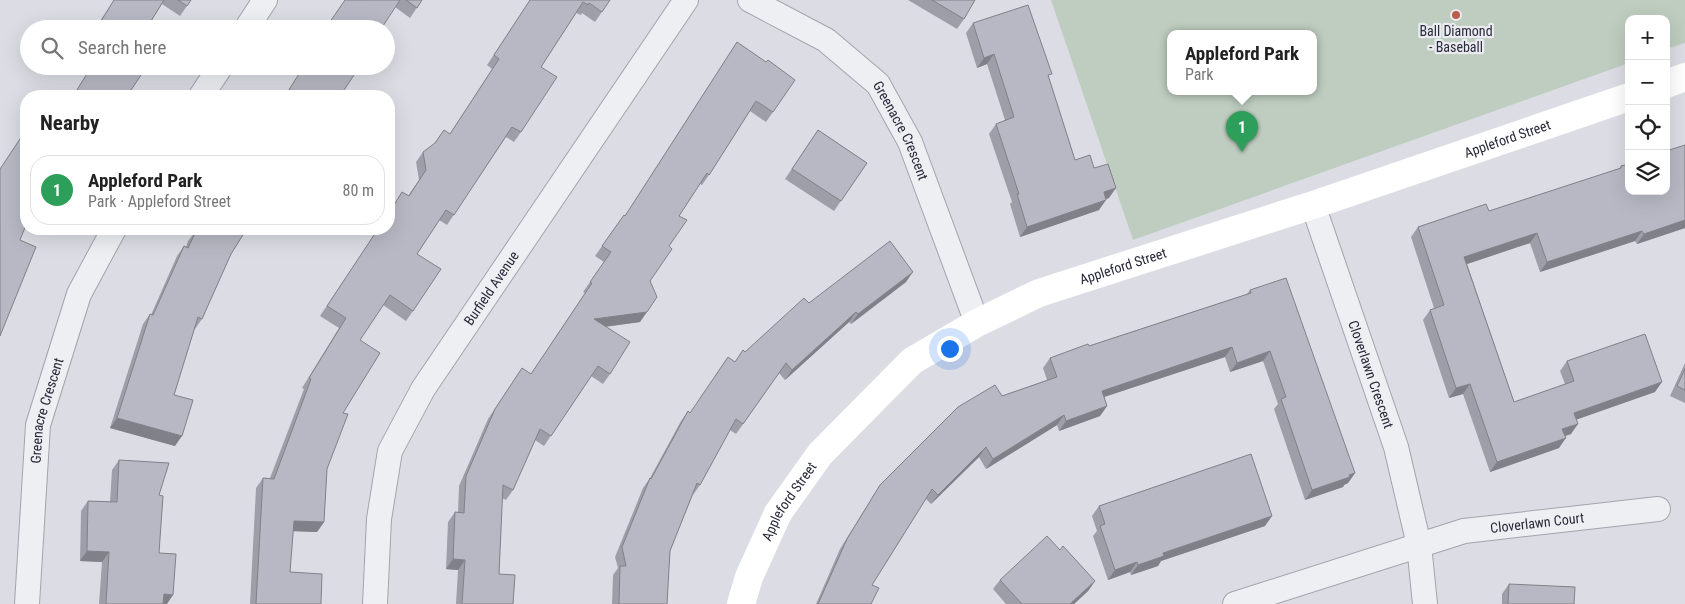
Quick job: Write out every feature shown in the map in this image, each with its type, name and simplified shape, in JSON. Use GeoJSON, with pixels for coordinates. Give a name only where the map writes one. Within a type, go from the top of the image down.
{"type":"FeatureCollection","features":[{"type":"Feature","properties":{"kind":"street"},"geometry":{"type":"LineString","coordinates":[[252,20],[265,0]]}},
{"type":"Feature","properties":{"kind":"street","name":"Burfield Avenue"},"geometry":{"type":"LineString","coordinates":[[375,604],[378,519],[390,451],[423,389],[686,0]]}},
{"type":"Feature","properties":{"kind":"street","name":"Greenacre Crescent"},"geometry":{"type":"LineString","coordinates":[[750,0],[826,40],[878,84],[910,142],[977,323]]}},
{"type":"Feature","properties":{"kind":"street"},"geometry":{"type":"LineString","coordinates":[[205,90],[215,75]]}},
{"type":"Feature","properties":{"kind":"street"},"geometry":{"type":"LineString","coordinates":[[1670,83],[1685,77]]}},
{"type":"Feature","properties":{"kind":"street","name":"Appleford Street"},"geometry":{"type":"LineString","coordinates":[[741,604],[749,577],[778,513],[820,454],[912,361],[977,323],[1039,293],[1313,205],[1625,97]]}},
{"type":"Feature","properties":{"kind":"street","name":"Cloverlawn Crescent"},"geometry":{"type":"LineString","coordinates":[[1313,205],[1396,447],[1419,545],[1425,604]]}},
{"type":"Feature","properties":{"kind":"street","name":"Greenacre Crescent"},"geometry":{"type":"LineString","coordinates":[[27,604],[38,426],[79,294],[111,235]]}},
{"type":"Feature","properties":{"kind":"street","name":"Cloverlawn Court"},"geometry":{"type":"LineString","coordinates":[[1419,545],[1464,532],[1658,509]]}},
{"type":"Feature","properties":{"kind":"street"},"geometry":{"type":"LineString","coordinates":[[1235,604],[1419,545]]}},
{"type":"Feature","properties":{"kind":"green space"},"geometry":{"type":"Polygon","coordinates":[[[1051,0],[1685,0],[1685,43],[1670,48],[1670,15],[1625,15],[1625,64],[1133,240],[1051,0]]]}},
{"type":"Feature","properties":{"kind":"building"},"geometry":{"type":"Polygon","coordinates":[[[114,0],[164,0],[152,20],[102,20],[114,0]]]}},
{"type":"Feature","properties":{"kind":"building"},"geometry":{"type":"Polygon","coordinates":[[[178,0],[191,0],[187,6],[178,0]]]}},
{"type":"Feature","properties":{"kind":"building"},"geometry":{"type":"Polygon","coordinates":[[[345,0],[400,0],[387,20],[331,20],[345,0]]]}},
{"type":"Feature","properties":{"kind":"building"},"geometry":{"type":"Polygon","coordinates":[[[406,0],[422,0],[417,8],[406,0]]]}},
{"type":"Feature","properties":{"kind":"building"},"geometry":{"type":"Polygon","coordinates":[[[530,0],[610,0],[602,12],[589,3],[588,5],[583,2],[541,67],[557,77],[521,132],[512,127],[454,215],[446,210],[417,254],[441,269],[413,311],[390,295],[360,340],[380,353],[343,413],[348,414],[327,469],[324,522],[294,521],[290,572],[322,574],[321,604],[256,604],[263,478],[274,479],[311,379],[309,378],[346,318],[327,306],[374,235],[395,235],[395,203],[402,192],[409,196],[426,170],[423,152],[435,143],[444,130],[450,134],[499,59],[494,55],[530,0]]]}},
{"type":"Feature","properties":{"kind":"building"},"geometry":{"type":"Polygon","coordinates":[[[932,0],[975,0],[964,19],[932,0]]]}},
{"type":"Feature","properties":{"kind":"building"},"geometry":{"type":"Polygon","coordinates":[[[1028,5],[1052,74],[1048,75],[1075,160],[1090,155],[1094,168],[1108,164],[1116,188],[1104,192],[1106,200],[1027,227],[1017,194],[1019,194],[996,124],[1014,117],[994,54],[984,58],[973,23],[1028,5]]]}},
{"type":"Feature","properties":{"kind":"building"},"geometry":{"type":"Polygon","coordinates":[[[737,42],[766,62],[768,60],[795,80],[773,112],[756,101],[709,175],[707,173],[679,216],[687,220],[669,246],[672,249],[650,281],[657,297],[647,312],[594,319],[630,342],[610,374],[598,366],[551,436],[540,429],[513,490],[503,485],[499,574],[515,575],[513,604],[462,604],[465,560],[453,559],[455,512],[464,513],[466,476],[495,409],[522,368],[531,374],[592,283],[590,282],[611,252],[602,246],[625,216],[737,42]]]}},
{"type":"Feature","properties":{"kind":"building"},"geometry":{"type":"Polygon","coordinates":[[[86,75],[141,75],[131,90],[77,90],[86,75]]]}},
{"type":"Feature","properties":{"kind":"building"},"geometry":{"type":"Polygon","coordinates":[[[298,75],[354,75],[344,90],[289,90],[298,75]]]}},
{"type":"Feature","properties":{"kind":"building"},"geometry":{"type":"Polygon","coordinates":[[[818,130],[867,163],[841,201],[792,169],[818,130]]]}},
{"type":"Feature","properties":{"kind":"building"},"geometry":{"type":"Polygon","coordinates":[[[20,139],[20,235],[22,235],[20,240],[36,247],[0,336],[0,169],[20,139]]]}},
{"type":"Feature","properties":{"kind":"building"},"geometry":{"type":"Polygon","coordinates":[[[1685,145],[1685,220],[1644,234],[1642,231],[1547,262],[1537,233],[1464,257],[1514,402],[1574,381],[1567,361],[1645,334],[1662,382],[1574,413],[1578,424],[1562,429],[1566,438],[1497,462],[1470,384],[1456,388],[1430,310],[1444,305],[1418,227],[1486,204],[1489,211],[1621,168],[1621,166],[1625,165],[1625,195],[1670,195],[1670,150],[1685,145]]]}},
{"type":"Feature","properties":{"kind":"building"},"geometry":{"type":"Polygon","coordinates":[[[194,235],[243,235],[231,254],[202,319],[198,317],[174,395],[193,400],[182,436],[117,418],[150,314],[153,315],[184,246],[188,248],[194,235]]]}},
{"type":"Feature","properties":{"kind":"building"},"geometry":{"type":"Polygon","coordinates":[[[890,241],[913,272],[858,314],[856,312],[792,370],[786,363],[743,424],[736,419],[700,485],[697,483],[670,551],[667,604],[619,604],[620,566],[626,566],[622,547],[650,478],[688,411],[690,413],[728,357],[735,362],[743,350],[745,352],[804,298],[809,303],[890,241]]]}},
{"type":"Feature","properties":{"kind":"building"},"geometry":{"type":"Polygon","coordinates":[[[1286,278],[1355,473],[1349,475],[1350,477],[1312,490],[1281,399],[1286,397],[1270,351],[1237,363],[1232,347],[1102,391],[1107,406],[1066,421],[1064,415],[993,459],[986,447],[938,495],[932,489],[872,585],[879,588],[871,604],[818,604],[847,539],[880,485],[958,407],[995,385],[1002,396],[1057,377],[1050,358],[1088,344],[1089,346],[1251,293],[1250,290],[1286,278]]]}},
{"type":"Feature","properties":{"kind":"building"},"geometry":{"type":"Polygon","coordinates":[[[1685,369],[1685,390],[1677,386],[1685,369]]]}},
{"type":"Feature","properties":{"kind":"building"},"geometry":{"type":"Polygon","coordinates":[[[1251,454],[1272,516],[1163,553],[1164,556],[1138,565],[1137,562],[1115,570],[1100,526],[1105,524],[1099,506],[1251,454]]]}},
{"type":"Feature","properties":{"kind":"building"},"geometry":{"type":"Polygon","coordinates":[[[119,460],[169,463],[159,495],[163,496],[159,553],[176,554],[173,595],[164,594],[163,604],[106,604],[109,552],[87,551],[88,501],[117,502],[119,460]]]}},
{"type":"Feature","properties":{"kind":"building"},"geometry":{"type":"Polygon","coordinates":[[[1047,536],[1060,550],[1063,546],[1095,581],[1070,604],[1022,604],[1000,580],[1047,536]]]}},
{"type":"Feature","properties":{"kind":"building"},"geometry":{"type":"Polygon","coordinates":[[[1509,584],[1575,587],[1574,604],[1508,604],[1509,584]]]}},
{"type":"Feature","properties":{"kind":"place","name":"Ball Diamond - Baseball"},"geometry":{"type":"Point","coordinates":[1456,15]}},
{"type":"Feature","properties":{"kind":"place","name":"Appleford Park"},"geometry":{"type":"Point","coordinates":[1242,152]}}]}
